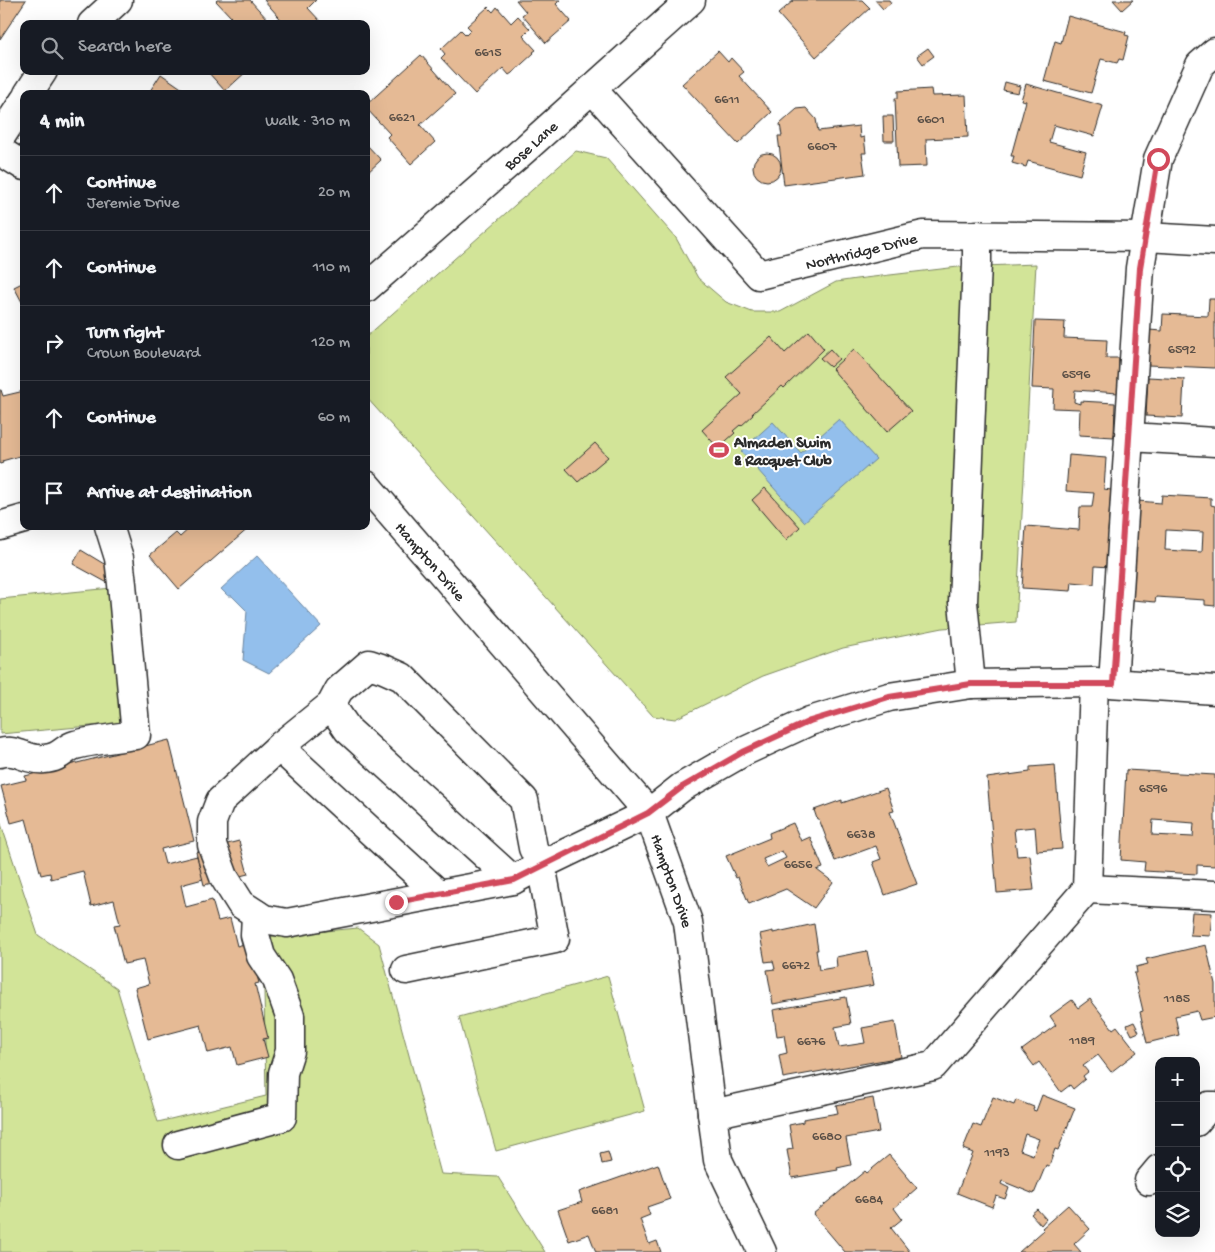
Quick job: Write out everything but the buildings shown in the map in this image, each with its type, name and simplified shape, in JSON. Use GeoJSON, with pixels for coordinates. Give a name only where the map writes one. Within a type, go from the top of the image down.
{"type":"FeatureCollection","features":[{"type":"Feature","properties":{"kind":"street"},"geometry":{"type":"LineString","coordinates":[[96,20],[118,0]]}},
{"type":"Feature","properties":{"kind":"street","name":"Bose Lane"},"geometry":{"type":"LineString","coordinates":[[370,285],[691,0]]}},
{"type":"Feature","properties":{"kind":"street"},"geometry":{"type":"LineString","coordinates":[[712,1114],[933,1066],[1087,890],[1104,683],[1129,437],[1140,268],[1158,159],[1200,65],[1215,52]]}},
{"type":"Feature","properties":{"kind":"street"},"geometry":{"type":"LineString","coordinates":[[31,90],[40,75]]}},
{"type":"Feature","properties":{"kind":"street","name":"Northridge Drive"},"geometry":{"type":"LineString","coordinates":[[592,89],[760,275],[923,235],[1146,237],[1215,241]]}},
{"type":"Feature","properties":{"kind":"street"},"geometry":{"type":"LineString","coordinates":[[0,138],[20,107]]}},
{"type":"Feature","properties":{"kind":"street"},"geometry":{"type":"LineString","coordinates":[[0,151],[20,164]]}},
{"type":"Feature","properties":{"kind":"street"},"geometry":{"type":"LineString","coordinates":[[971,684],[962,602],[977,235]]}},
{"type":"Feature","properties":{"kind":"street"},"geometry":{"type":"LineString","coordinates":[[1129,437],[1215,442]]}},
{"type":"Feature","properties":{"kind":"street","name":"Hampton Drive"},"geometry":{"type":"LineString","coordinates":[[370,490],[648,813],[688,922],[718,1160],[762,1252]]}},
{"type":"Feature","properties":{"kind":"street"},"geometry":{"type":"LineString","coordinates":[[0,526],[20,520]]}},
{"type":"Feature","properties":{"kind":"street"},"geometry":{"type":"LineString","coordinates":[[0,753],[10,750],[30,759],[44,759],[59,756],[72,746],[136,735],[119,558],[110,530]]}},
{"type":"Feature","properties":{"kind":"street"},"geometry":{"type":"LineString","coordinates":[[406,970],[555,939],[537,857],[524,800],[402,677],[369,664],[340,690],[331,705],[279,747],[220,801],[212,822],[212,845],[224,877],[241,904],[264,919],[288,922],[514,880],[537,857],[648,813],[682,787],[743,752],[810,721],[889,697],[971,684],[1104,683],[1215,690]]}},
{"type":"Feature","properties":{"kind":"street"},"geometry":{"type":"LineString","coordinates":[[331,705],[348,730],[514,880]]}},
{"type":"Feature","properties":{"kind":"street"},"geometry":{"type":"LineString","coordinates":[[279,747],[439,894]]}},
{"type":"Feature","properties":{"kind":"street"},"geometry":{"type":"LineString","coordinates":[[1087,890],[1215,895]]}},
{"type":"Feature","properties":{"kind":"street"},"geometry":{"type":"LineString","coordinates":[[178,1145],[282,1118],[283,1073],[290,1051],[290,1016],[277,980],[261,956],[255,935],[256,914]]}},
{"type":"Feature","properties":{"kind":"street"},"geometry":{"type":"LineString","coordinates":[[1200,1117],[1209,1106],[1215,1106]]}},
{"type":"Feature","properties":{"kind":"green space","name":"Almaden Swim & Racquet Club"},"geometry":{"type":"Polygon","coordinates":[[[576,151],[606,158],[676,238],[698,278],[726,302],[752,312],[780,312],[836,282],[958,267],[1036,264],[1016,622],[943,628],[843,648],[763,676],[675,719],[653,716],[370,401],[370,333],[576,151]]]}},
{"type":"Feature","properties":{"kind":"green space"},"geometry":{"type":"Polygon","coordinates":[[[112,588],[124,723],[0,734],[0,599],[112,588]]]}},
{"type":"Feature","properties":{"kind":"green space"},"geometry":{"type":"Polygon","coordinates":[[[0,821],[38,935],[117,988],[158,1122],[266,1096],[263,937],[358,928],[379,944],[441,1174],[498,1177],[545,1252],[0,1252],[0,821]]]}},
{"type":"Feature","properties":{"kind":"green space"},"geometry":{"type":"Polygon","coordinates":[[[608,976],[645,1111],[496,1151],[459,1017],[608,976]]]}},
{"type":"Feature","properties":{"kind":"water"},"geometry":{"type":"Polygon","coordinates":[[[839,419],[876,459],[804,522],[741,451],[773,422],[801,453],[839,419]]]}},
{"type":"Feature","properties":{"kind":"water"},"geometry":{"type":"Polygon","coordinates":[[[257,556],[321,626],[269,673],[243,660],[247,611],[232,596],[228,596],[221,589],[257,556]]]}},
{"type":"Feature","properties":{"kind":"place","name":"Almaden Swim & Racquet Club"},"geometry":{"type":"Point","coordinates":[719,450]}},
{"type":"Feature","properties":{"kind":"route"},"geometry":{"type":"LineString","coordinates":[[396,902],[514,880],[648,813],[682,787],[743,752],[810,721],[889,697],[971,684],[1094,682],[1113,684],[1140,268],[1158,159]]}}]}
